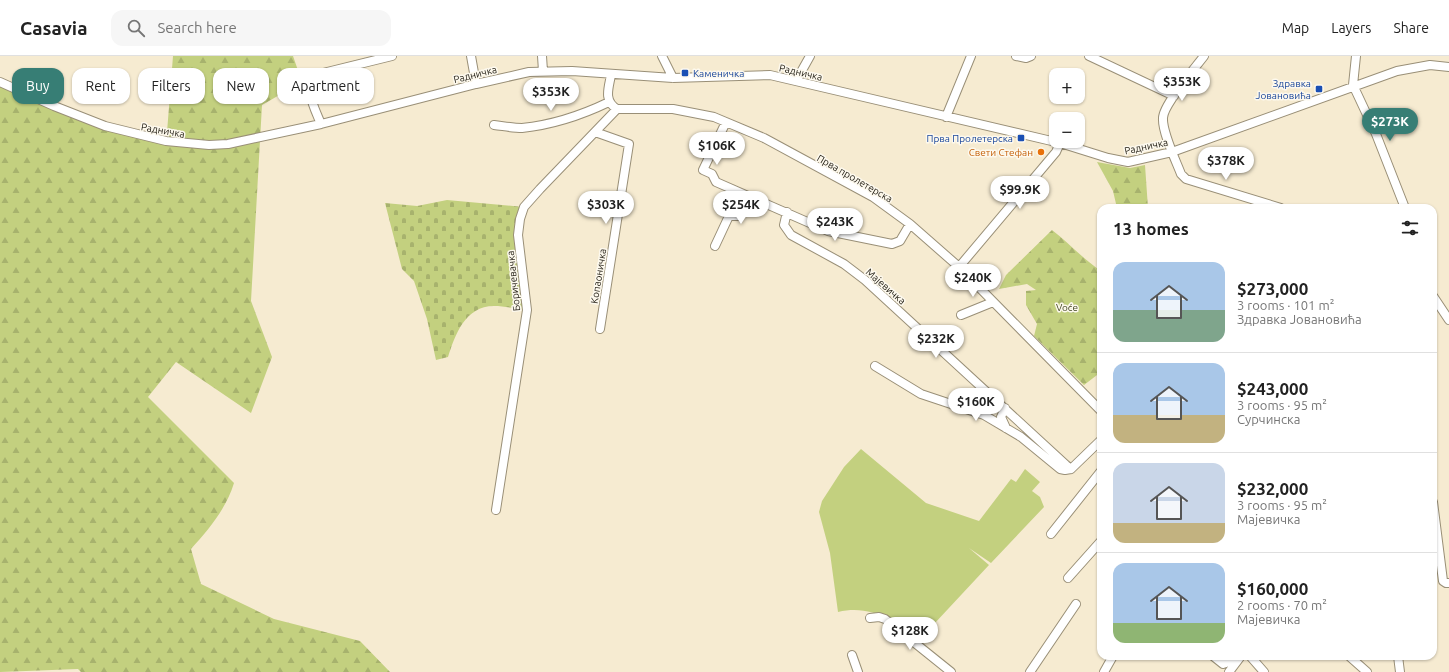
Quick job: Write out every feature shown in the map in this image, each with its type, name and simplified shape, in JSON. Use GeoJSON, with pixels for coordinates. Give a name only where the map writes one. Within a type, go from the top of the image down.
{"type":"FeatureCollection","features":[{"type":"Feature","properties":{"kind":"street"},"geometry":{"type":"LineString","coordinates":[[321,124],[310,91],[311,80],[314,77],[319,74],[392,56]]}},
{"type":"Feature","properties":{"kind":"street"},"geometry":{"type":"LineString","coordinates":[[471,56],[476,84]]}},
{"type":"Feature","properties":{"kind":"street"},"geometry":{"type":"LineString","coordinates":[[542,56],[543,70]]}},
{"type":"Feature","properties":{"kind":"street"},"geometry":{"type":"LineString","coordinates":[[662,56],[673,78]]}},
{"type":"Feature","properties":{"kind":"street"},"geometry":{"type":"LineString","coordinates":[[796,81],[810,56]]}},
{"type":"Feature","properties":{"kind":"street"},"geometry":{"type":"LineString","coordinates":[[946,117],[971,56]]}},
{"type":"Feature","properties":{"kind":"street"},"geometry":{"type":"LineString","coordinates":[[1016,56],[1026,58],[1031,56]]}},
{"type":"Feature","properties":{"kind":"street"},"geometry":{"type":"LineString","coordinates":[[1089,56],[1174,96]]}},
{"type":"Feature","properties":{"kind":"street"},"geometry":{"type":"LineString","coordinates":[[1204,56],[1174,96],[1166,109],[1163,118],[1172,152],[1181,174],[1186,179],[1268,204]]}},
{"type":"Feature","properties":{"kind":"street"},"geometry":{"type":"LineString","coordinates":[[1356,56],[1353,85],[1376,134],[1403,204]]}},
{"type":"Feature","properties":{"kind":"street","name":"Радничка"},"geometry":{"type":"LineString","coordinates":[[1079,148],[1120,161],[1135,161],[1172,152],[1353,85],[1412,67],[1430,65],[1449,67]]}},
{"type":"Feature","properties":{"kind":"street","name":"Радничка"},"geometry":{"type":"LineString","coordinates":[[0,82],[91,121],[136,135],[195,145],[223,144],[321,124],[515,74],[543,70],[673,78],[757,74],[775,76],[946,117],[1049,140]]}},
{"type":"Feature","properties":{"kind":"street"},"geometry":{"type":"LineString","coordinates":[[611,75],[607,96],[609,102],[617,109]]}},
{"type":"Feature","properties":{"kind":"street"},"geometry":{"type":"LineString","coordinates":[[494,125],[521,128],[582,114],[609,102]]}},
{"type":"Feature","properties":{"kind":"street","name":"Прва пролетерска"},"geometry":{"type":"LineString","coordinates":[[617,109],[688,111],[726,122],[764,138],[873,198],[910,224],[959,267],[1097,407]]}},
{"type":"Feature","properties":{"kind":"street","name":"Боричевачка"},"geometry":{"type":"LineString","coordinates":[[496,510],[528,310],[518,235],[520,219],[524,207],[617,109]]}},
{"type":"Feature","properties":{"kind":"street"},"geometry":{"type":"LineString","coordinates":[[726,122],[703,170],[712,174],[716,182],[828,231],[892,244],[900,241],[910,224]]}},
{"type":"Feature","properties":{"kind":"street","name":"Копаоничка"},"geometry":{"type":"LineString","coordinates":[[595,132],[629,144],[600,329]]}},
{"type":"Feature","properties":{"kind":"street"},"geometry":{"type":"LineString","coordinates":[[959,267],[1056,152],[1058,148]]}},
{"type":"Feature","properties":{"kind":"street"},"geometry":{"type":"LineString","coordinates":[[715,246],[729,216],[738,216],[741,214],[750,196]]}},
{"type":"Feature","properties":{"kind":"street","name":"Мајевичка"},"geometry":{"type":"LineString","coordinates":[[786,212],[784,225],[791,235],[844,264],[864,280],[1005,408],[1060,461],[1071,469]]}},
{"type":"Feature","properties":{"kind":"street"},"geometry":{"type":"LineString","coordinates":[[961,314],[993,302]]}},
{"type":"Feature","properties":{"kind":"street"},"geometry":{"type":"LineString","coordinates":[[1437,302],[1449,320]]}},
{"type":"Feature","properties":{"kind":"street"},"geometry":{"type":"LineString","coordinates":[[874,366],[894,376],[912,390],[968,408],[1006,428],[1060,469],[1071,469],[1097,444]]}},
{"type":"Feature","properties":{"kind":"street"},"geometry":{"type":"LineString","coordinates":[[1005,408],[1001,417],[1006,428]]}},
{"type":"Feature","properties":{"kind":"street"},"geometry":{"type":"LineString","coordinates":[[1051,534],[1097,477]]}},
{"type":"Feature","properties":{"kind":"street"},"geometry":{"type":"LineString","coordinates":[[1437,534],[1443,581],[1449,583]]}},
{"type":"Feature","properties":{"kind":"street"},"geometry":{"type":"LineString","coordinates":[[1068,578],[1097,545]]}},
{"type":"Feature","properties":{"kind":"street"},"geometry":{"type":"LineString","coordinates":[[1030,672],[1076,604]]}},
{"type":"Feature","properties":{"kind":"street"},"geometry":{"type":"LineString","coordinates":[[870,618],[878,617],[885,619],[951,672]]}},
{"type":"Feature","properties":{"kind":"street"},"geometry":{"type":"LineString","coordinates":[[852,655],[858,672]]}},
{"type":"Feature","properties":{"kind":"street"},"geometry":{"type":"LineString","coordinates":[[1104,672],[1111,660]]}},
{"type":"Feature","properties":{"kind":"street"},"geometry":{"type":"LineString","coordinates":[[1218,660],[1223,664],[1229,660]]}},
{"type":"Feature","properties":{"kind":"street"},"geometry":{"type":"LineString","coordinates":[[1229,672],[1238,660]]}},
{"type":"Feature","properties":{"kind":"street"},"geometry":{"type":"LineString","coordinates":[[1254,660],[1264,672]]}},
{"type":"Feature","properties":{"kind":"street"},"geometry":{"type":"LineString","coordinates":[[1354,660],[1367,672]]}},
{"type":"Feature","properties":{"kind":"street"},"geometry":{"type":"LineString","coordinates":[[1398,660],[1400,672]]}},
{"type":"Feature","properties":{"kind":"green space"},"geometry":{"type":"Polygon","coordinates":[[[173,56],[293,56],[297,68],[277,68],[277,96],[269,101],[269,68],[213,68],[213,104],[264,104],[262,105],[251,301],[272,357],[251,413],[176,362],[148,397],[234,483],[222,510],[191,549],[201,584],[274,619],[360,641],[390,672],[81,672],[78,669],[0,672],[0,86],[12,91],[12,104],[43,104],[106,130],[166,145],[169,104],[205,104],[205,68],[172,68],[173,56]]]}},
{"type":"Feature","properties":{"kind":"green space"},"geometry":{"type":"Polygon","coordinates":[[[1097,162],[1130,168],[1145,165],[1148,204],[1116,204],[1113,191],[1097,162]]]}},
{"type":"Feature","properties":{"kind":"green space"},"geometry":{"type":"Polygon","coordinates":[[[447,200],[524,207],[520,219],[527,310],[494,306],[484,307],[476,311],[469,316],[458,331],[448,357],[436,360],[427,319],[414,281],[402,269],[385,203],[417,206],[447,200]]]}},
{"type":"Feature","properties":{"kind":"green space","name":"Voće"},"geometry":{"type":"Polygon","coordinates":[[[1052,230],[1097,268],[1097,375],[1084,385],[1034,336],[1037,324],[1026,305],[1026,291],[1036,290],[1027,284],[999,289],[1006,275],[1052,230]]]}},
{"type":"Feature","properties":{"kind":"green space"},"geometry":{"type":"Polygon","coordinates":[[[861,449],[926,503],[979,521],[1011,479],[1016,482],[1025,469],[1040,482],[1032,491],[1040,497],[1044,507],[991,563],[969,548],[989,565],[921,638],[892,621],[872,612],[850,610],[838,612],[830,553],[819,512],[822,501],[844,467],[861,449]]]}},
{"type":"Feature","properties":{"kind":"place","name":"Каменичка"},"geometry":{"type":"Point","coordinates":[685,73]}},
{"type":"Feature","properties":{"kind":"place","name":"Здравка Јовановића"},"geometry":{"type":"Point","coordinates":[1319,89]}},
{"type":"Feature","properties":{"kind":"place","name":"Прва Пролетерска"},"geometry":{"type":"Point","coordinates":[1021,138]}},
{"type":"Feature","properties":{"kind":"place","name":"Свети Стефан"},"geometry":{"type":"Point","coordinates":[1041,152]}}]}
